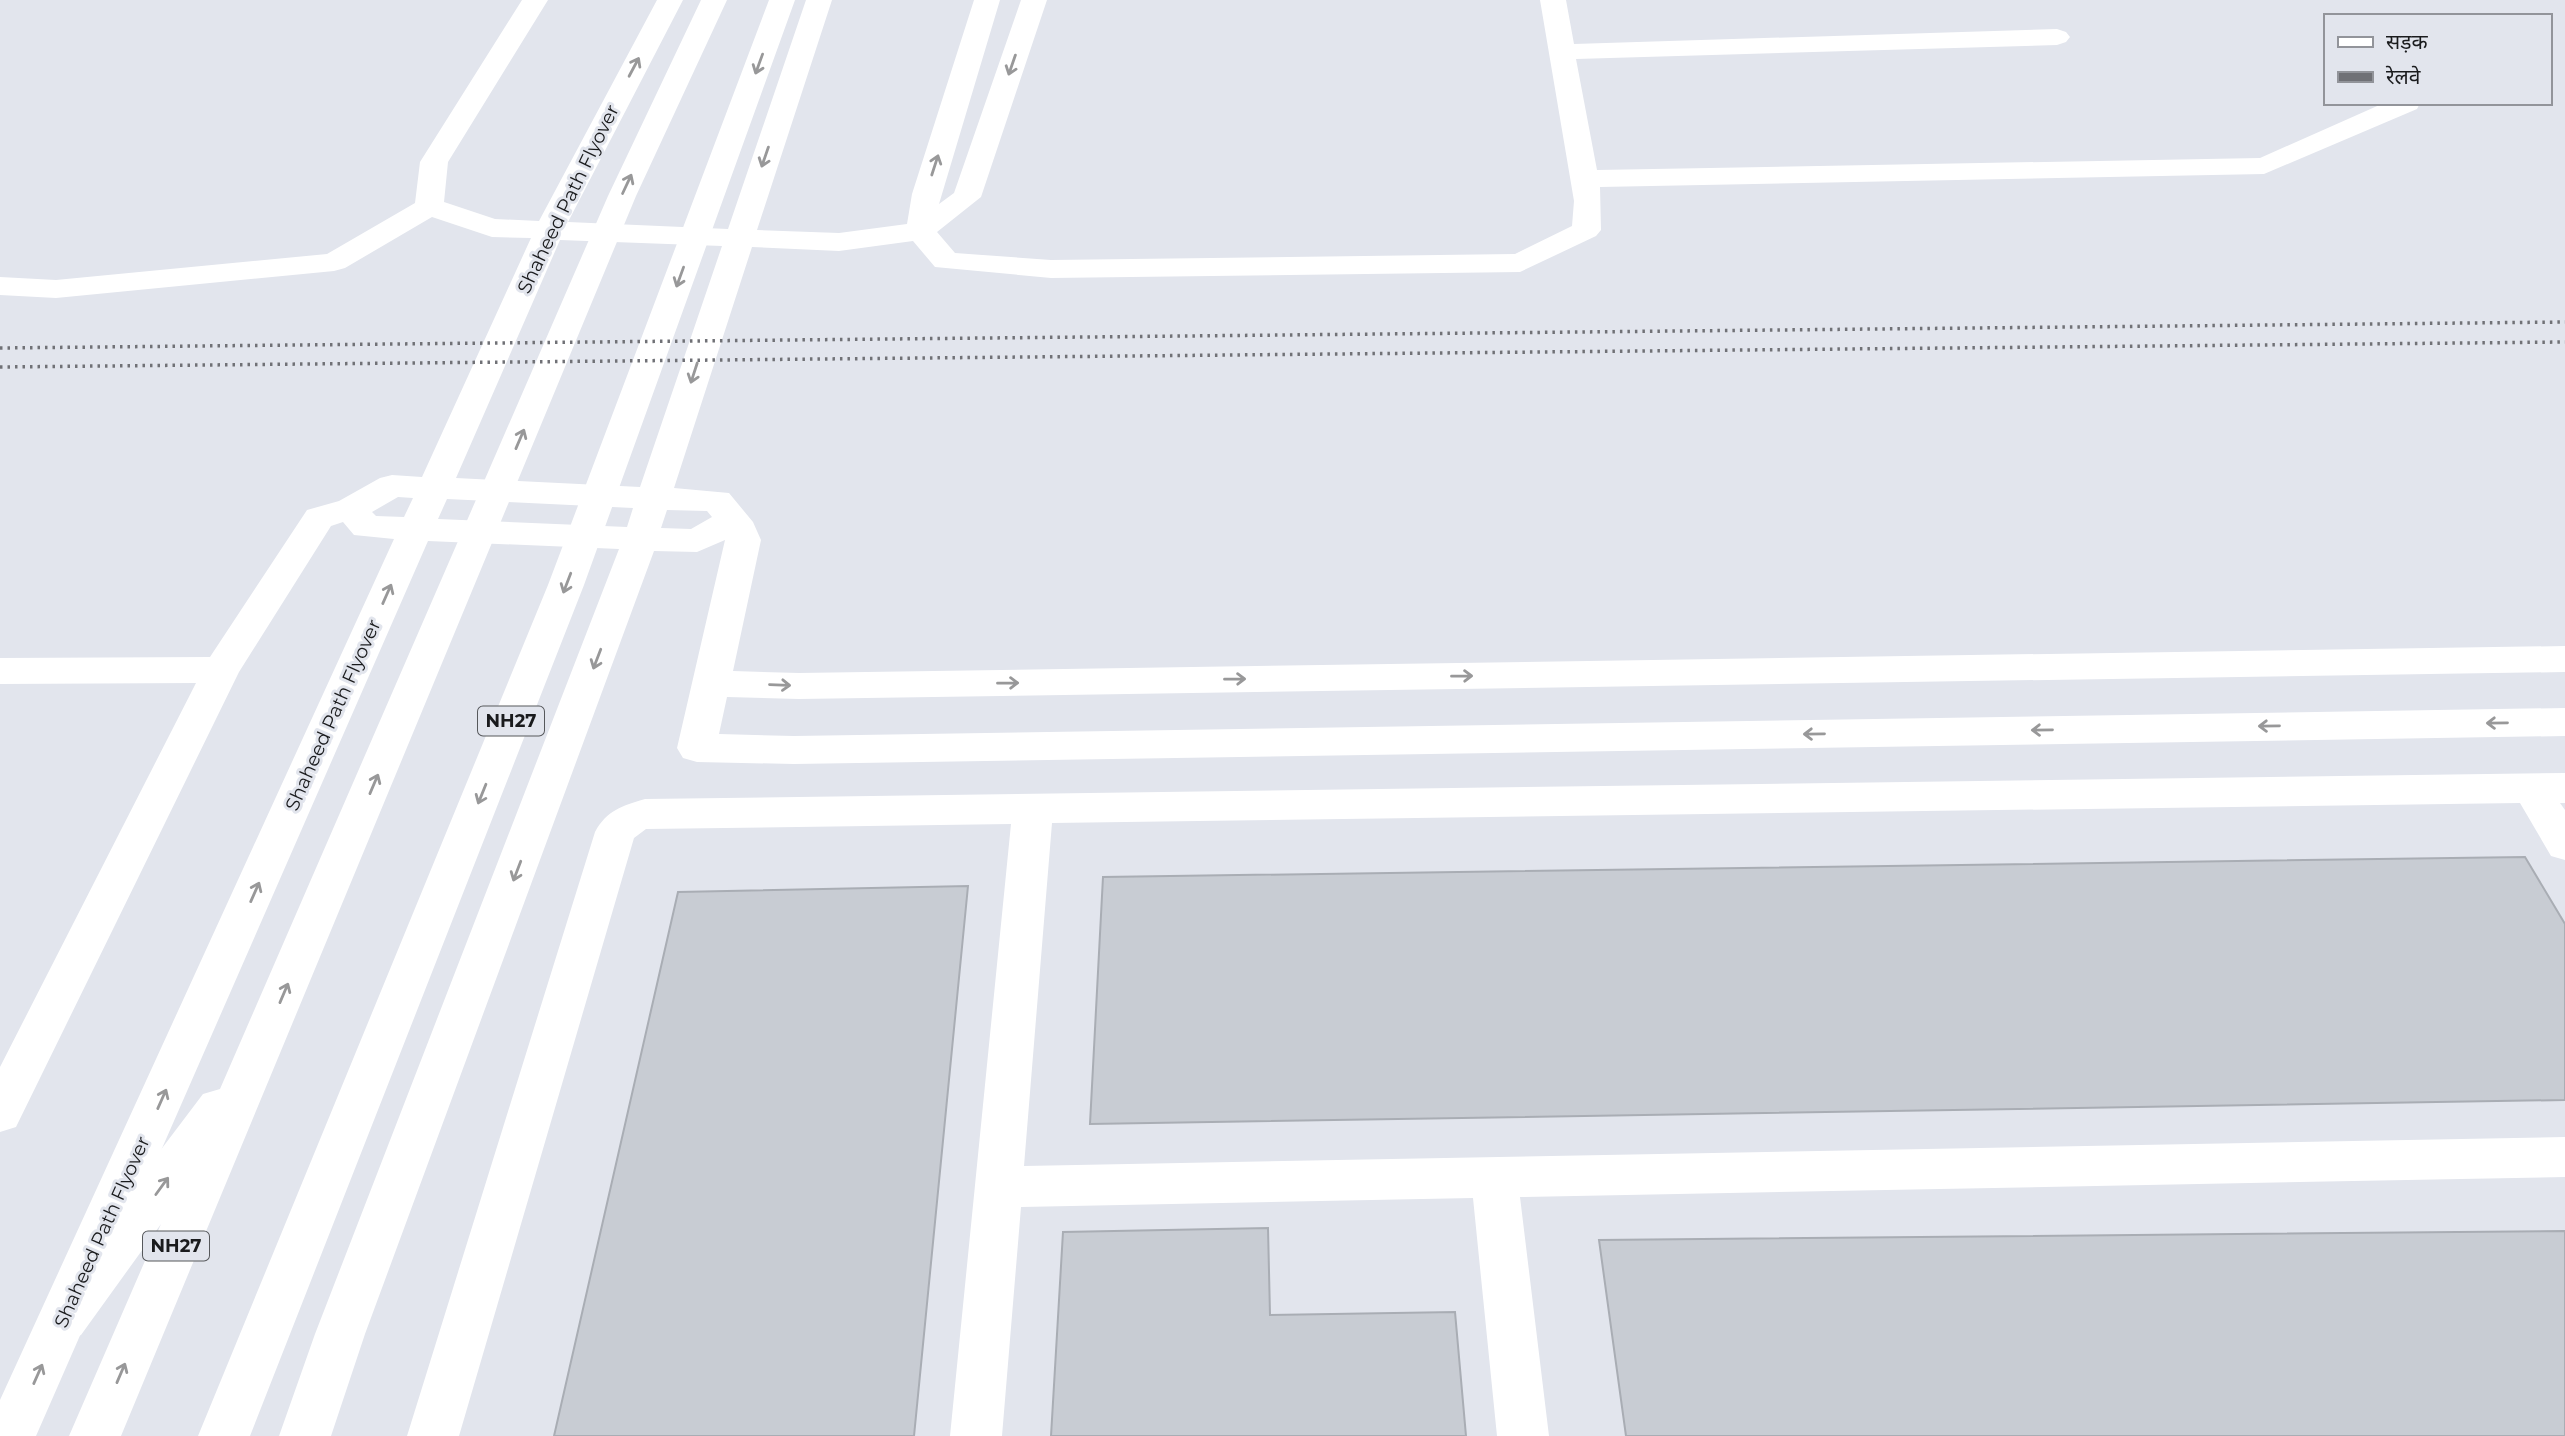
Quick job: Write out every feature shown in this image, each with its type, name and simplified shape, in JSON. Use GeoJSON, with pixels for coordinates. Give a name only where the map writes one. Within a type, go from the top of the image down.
{"type":"FeatureCollection","features":[{"type":"Feature","properties":{"kind":"main road"},"geometry":{"type":"LineString","coordinates":[[429,207],[434,162],[535,0]]}},
{"type":"Feature","properties":{"kind":"main road","name":"Shaheed Path Flyover"},"geometry":{"type":"LineString","coordinates":[[10,1436],[567,192],[670,0]]}},
{"type":"Feature","properties":{"kind":"main road","name":"NH27"},"geometry":{"type":"LineString","coordinates":[[94,1436],[622,196],[714,0]]}},
{"type":"Feature","properties":{"kind":"main road","name":"NH27"},"geometry":{"type":"LineString","coordinates":[[224,1436],[566,585],[782,0]]}},
{"type":"Feature","properties":{"kind":"main road"},"geometry":{"type":"LineString","coordinates":[[306,1436],[345,1321],[623,590],[819,0]]}},
{"type":"Feature","properties":{"kind":"main road"},"geometry":{"type":"LineString","coordinates":[[920,231],[926,194],[987,0]]}},
{"type":"Feature","properties":{"kind":"main road"},"geometry":{"type":"LineString","coordinates":[[0,286],[56,289],[334,262],[429,207],[492,228],[839,242],[920,231],[967,197],[1034,0]]}},
{"type":"Feature","properties":{"kind":"main road"},"geometry":{"type":"LineString","coordinates":[[920,231],[946,261],[1051,268],[1520,263],[1586,230],[1588,201],[1553,0]]}},
{"type":"Feature","properties":{"kind":"main road"},"geometry":{"type":"LineString","coordinates":[[1562,52],[2057,37]]}},
{"type":"Feature","properties":{"kind":"main road"},"geometry":{"type":"LineString","coordinates":[[1584,179],[2264,166],[2402,105]]}},
{"type":"Feature","properties":{"kind":"main road"},"geometry":{"type":"LineString","coordinates":[[0,1113],[221,670],[319,517],[351,509],[366,527],[697,541],[731,521],[741,530],[743,540],[697,748],[807,750],[2565,722]]}},
{"type":"Feature","properties":{"kind":"main road"},"geometry":{"type":"LineString","coordinates":[[712,683],[827,686],[2565,659]]}},
{"type":"Feature","properties":{"kind":"main road"},"geometry":{"type":"LineString","coordinates":[[0,671],[221,670]]}},
{"type":"Feature","properties":{"kind":"main road"},"geometry":{"type":"LineString","coordinates":[[433,1436],[615,832],[622,822],[645,814],[2548,789],[2565,845]]}},
{"type":"Feature","properties":{"kind":"main road"},"geometry":{"type":"LineString","coordinates":[[976,1436],[1033,809]]}},
{"type":"Feature","properties":{"kind":"main road"},"geometry":{"type":"LineString","coordinates":[[63,1319],[258,1056]]}},
{"type":"Feature","properties":{"kind":"main road"},"geometry":{"type":"LineString","coordinates":[[999,1186],[2565,1157]]}},
{"type":"Feature","properties":{"kind":"main road"},"geometry":{"type":"LineString","coordinates":[[1494,1177],[1522,1436]]}},
{"type":"Feature","properties":{"kind":"building"},"geometry":{"type":"Polygon","coordinates":[[[2525,857],[2565,924],[2565,1100],[1090,1124],[1103,877],[2525,857]]]}},
{"type":"Feature","properties":{"kind":"building"},"geometry":{"type":"Polygon","coordinates":[[[968,886],[914,1436],[554,1436],[678,892],[968,886]]]}},
{"type":"Feature","properties":{"kind":"building"},"geometry":{"type":"Polygon","coordinates":[[[1268,1228],[1270,1315],[1455,1312],[1466,1436],[1051,1436],[1063,1232],[1268,1228]]]}},
{"type":"Feature","properties":{"kind":"building"},"geometry":{"type":"Polygon","coordinates":[[[2565,1231],[2565,1436],[1626,1436],[1599,1240],[2565,1231]]]}},
{"type":"Feature","properties":{"kind":"railway"},"geometry":{"type":"LineString","coordinates":[[0,348],[2565,322]]}},
{"type":"Feature","properties":{"kind":"railway"},"geometry":{"type":"LineString","coordinates":[[0,367],[2565,342]]}}]}
